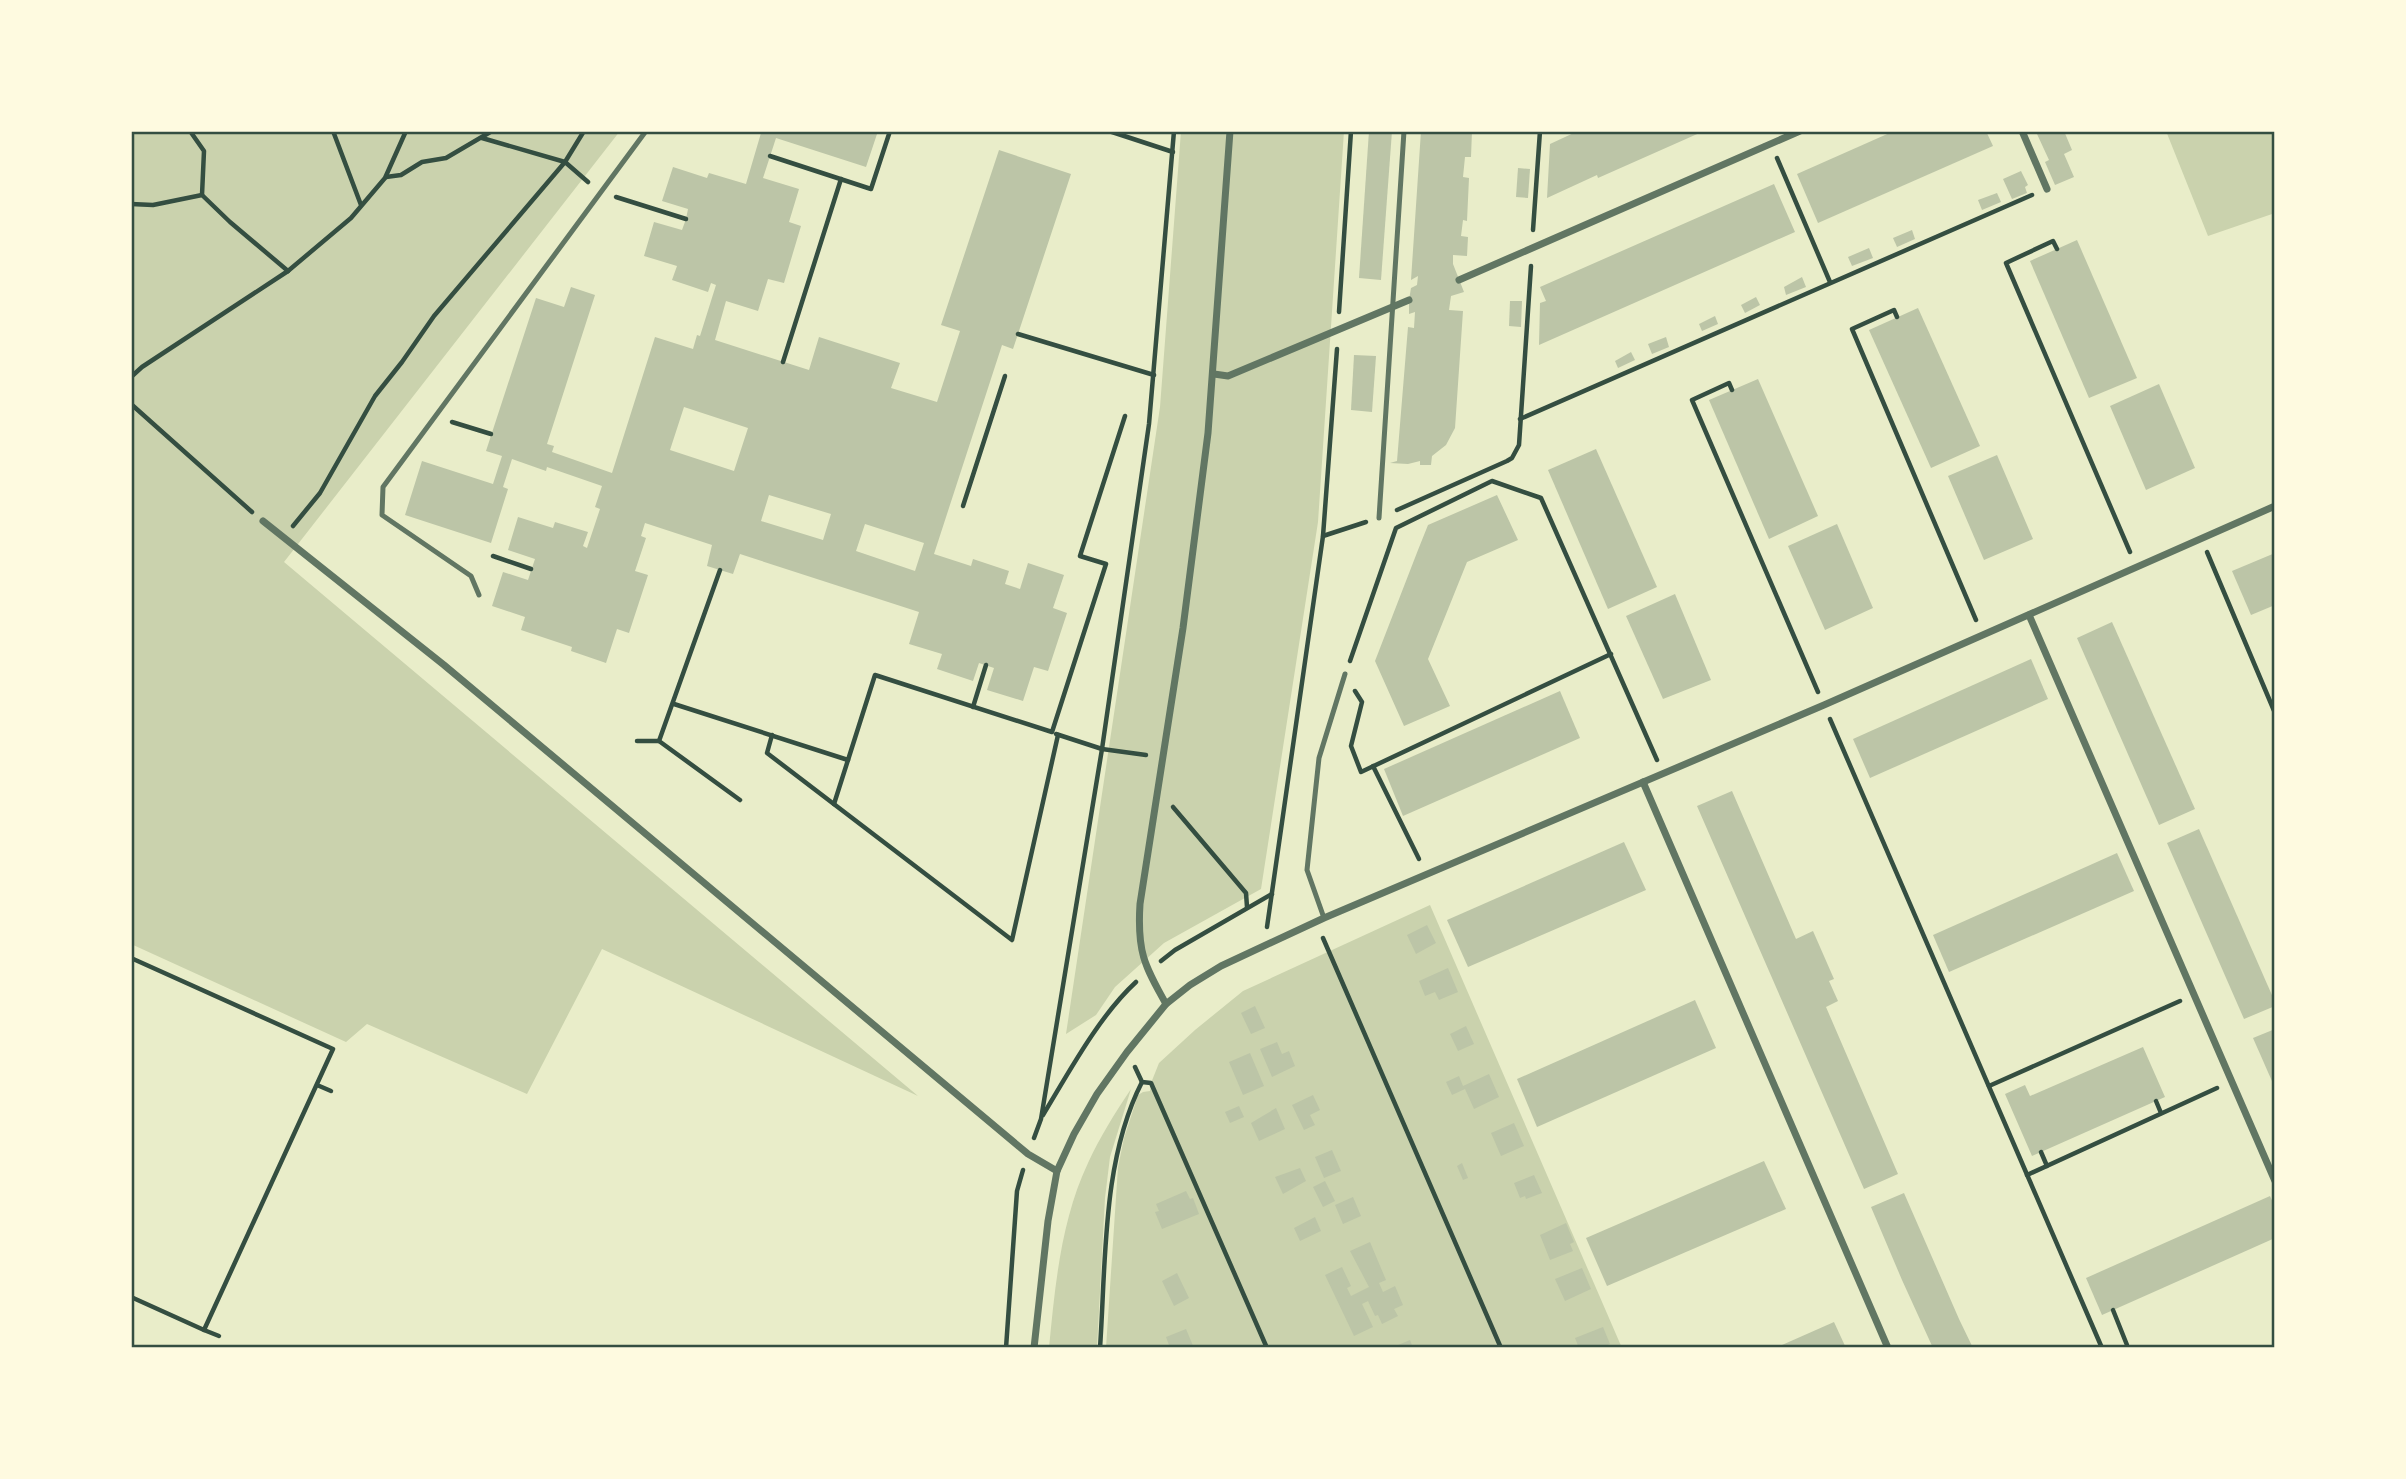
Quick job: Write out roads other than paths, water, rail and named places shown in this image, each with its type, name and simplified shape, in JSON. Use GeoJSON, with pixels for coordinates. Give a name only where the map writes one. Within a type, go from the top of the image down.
{"type":"FeatureCollection","features":[{"type":"Feature","properties":{"kind":"street"},"geometry":{"type":"LineString","coordinates":[[1167,1004],[1142,957],[1138,932],[1140,904],[1183,628],[1214,374],[1230,131]]}},
{"type":"Feature","properties":{"kind":"street"},"geometry":{"type":"LineString","coordinates":[[1459,280],[1800,131]]}},
{"type":"Feature","properties":{"kind":"street"},"geometry":{"type":"LineString","coordinates":[[2022,131],[2047,189]]}},
{"type":"Feature","properties":{"kind":"street"},"geometry":{"type":"LineString","coordinates":[[1214,374],[1228,376],[1409,300]]}},
{"type":"Feature","properties":{"kind":"street"},"geometry":{"type":"LineString","coordinates":[[1034,1348],[1048,1221],[1057,1171],[1097,1094],[1127,1052],[1167,1004],[1189,985],[1221,965],[1324,918],[1824,705],[2275,506]]}},
{"type":"Feature","properties":{"kind":"street"},"geometry":{"type":"LineString","coordinates":[[263,521],[444,665],[1028,1154],[1057,1171]]}},
{"type":"Feature","properties":{"kind":"street"},"geometry":{"type":"LineString","coordinates":[[2029,615],[2275,1181]]}},
{"type":"Feature","properties":{"kind":"street"},"geometry":{"type":"LineString","coordinates":[[1643,782],[1888,1348]]}},
{"type":"Feature","properties":{"kind":"lane"},"geometry":{"type":"LineString","coordinates":[[479,595],[471,576],[382,515],[383,486],[646,131]]}},
{"type":"Feature","properties":{"kind":"lane"},"geometry":{"type":"LineString","coordinates":[[1379,518],[1404,131]]}},
{"type":"Feature","properties":{"kind":"lane"},"geometry":{"type":"LineString","coordinates":[[1324,918],[1307,870],[1319,758],[1345,674]]}}]}
